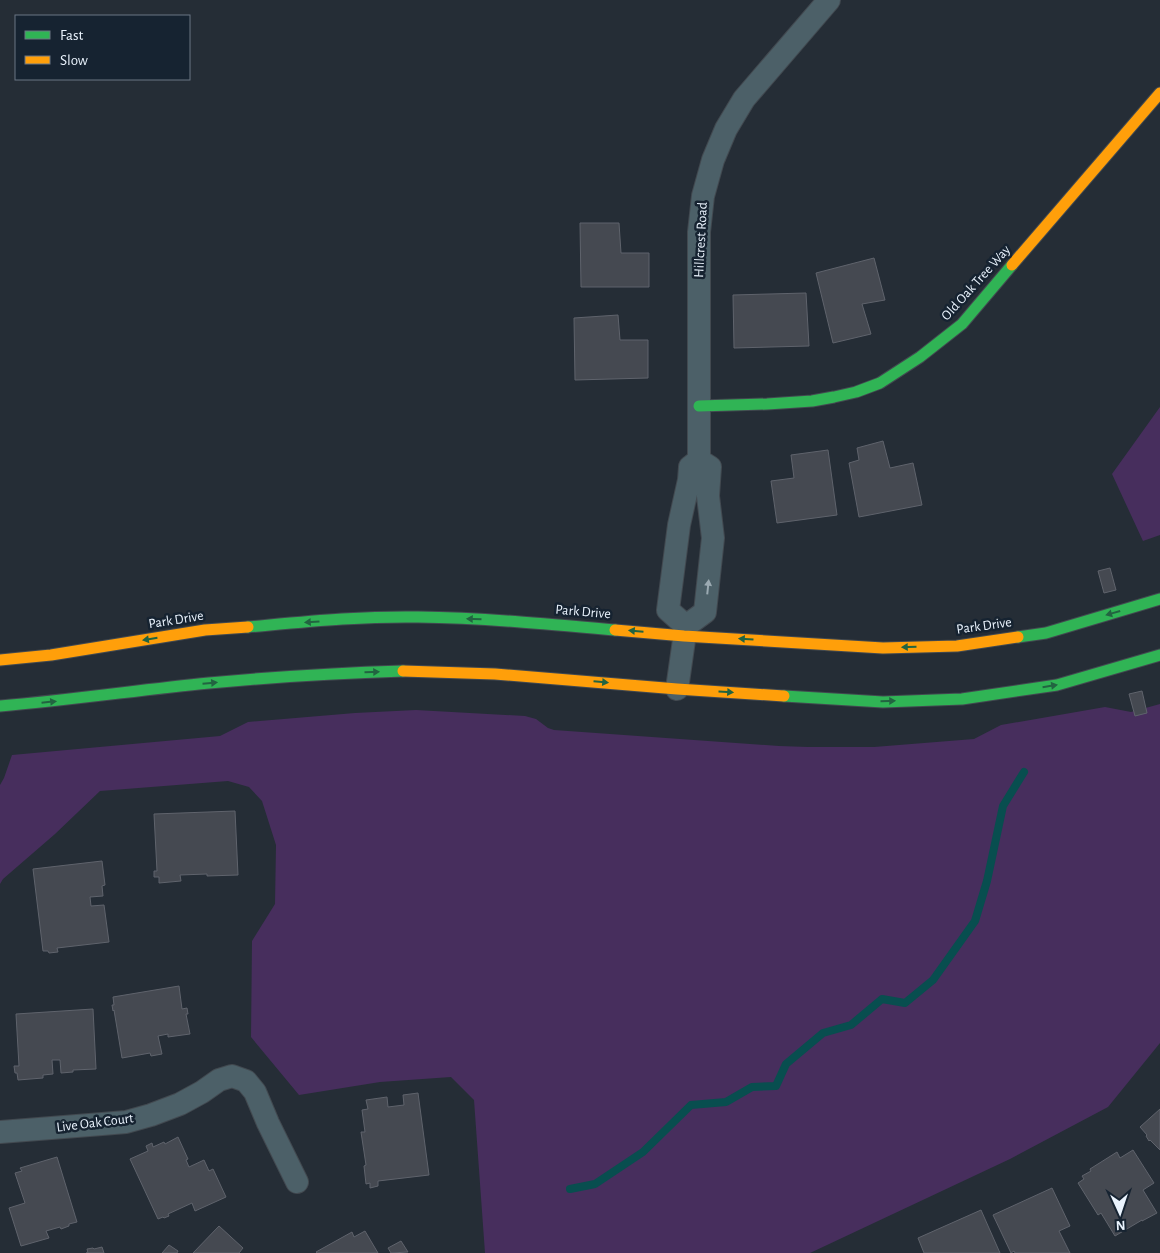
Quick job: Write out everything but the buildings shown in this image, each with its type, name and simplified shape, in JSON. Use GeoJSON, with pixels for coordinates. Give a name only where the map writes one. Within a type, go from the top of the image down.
{"type":"FeatureCollection","features":[{"type":"Feature","properties":{"kind":"street","name":"Hillcrest Road"},"geometry":{"type":"LineString","coordinates":[[685,631],[706,612],[713,538],[708,496],[710,468],[700,460],[698,232],[703,196],[713,160],[726,129],[744,99],[829,0]]}},
{"type":"Feature","properties":{"kind":"street","name":"Old Oak Tree Way"},"geometry":{"type":"LineString","coordinates":[[699,406],[786,404],[815,401],[844,395],[878,384],[908,366],[962,324],[1160,94]]}},
{"type":"Feature","properties":{"kind":"street"},"geometry":{"type":"LineString","coordinates":[[677,689],[685,631],[668,610],[690,467],[700,460]]}},
{"type":"Feature","properties":{"kind":"street"},"geometry":{"type":"LineString","coordinates":[[680,523],[711,526]]}},
{"type":"Feature","properties":{"kind":"street","name":"Park Drive"},"geometry":{"type":"LineString","coordinates":[[0,660],[51,655],[206,630],[346,619],[417,617],[685,631],[883,648],[957,646],[1046,633],[1160,599]]}},
{"type":"Feature","properties":{"kind":"street"},"geometry":{"type":"LineString","coordinates":[[0,706],[209,683],[358,672],[417,671],[495,674],[677,689],[883,702],[962,699],[1057,685],[1160,655]]}},
{"type":"Feature","properties":{"kind":"street","name":"Live Oak Court"},"geometry":{"type":"LineString","coordinates":[[0,1132],[126,1122],[180,1104],[219,1080],[232,1076],[246,1081],[255,1092],[297,1182]]}},
{"type":"Feature","properties":{"kind":"shaded area"},"geometry":{"type":"Polygon","coordinates":[[[1160,407],[1160,535],[1143,541],[1112,474],[1160,407]]]}},
{"type":"Feature","properties":{"kind":"shaded area"},"geometry":{"type":"Polygon","coordinates":[[[1160,704],[1160,1043],[1108,1107],[1010,1159],[810,1253],[485,1253],[474,1100],[451,1077],[380,1082],[299,1095],[251,1037],[252,941],[275,904],[276,845],[262,801],[249,787],[228,781],[100,791],[55,834],[3,879],[0,884],[0,785],[12,755],[220,736],[248,722],[416,710],[525,716],[536,719],[554,730],[779,746],[874,747],[974,739],[1001,725],[1105,707],[1131,712],[1160,704]]]}},
{"type":"Feature","properties":{"kind":"waterway"},"geometry":{"type":"LineString","coordinates":[[570,1189],[595,1184],[643,1152],[691,1105],[726,1102],[752,1087],[776,1086],[786,1064],[823,1033],[851,1025],[882,999],[905,1003],[933,980],[975,921],[987,881],[1003,806],[1024,772]]}},
{"type":"Feature","properties":{"kind":"traffic: fast"},"geometry":{"type":"LineString","coordinates":[[699,406],[812,401],[856,392],[880,383],[920,357],[962,324],[1012,265]]}},
{"type":"Feature","properties":{"kind":"traffic: fast"},"geometry":{"type":"LineString","coordinates":[[1018,637],[1046,633],[1160,599]]}},
{"type":"Feature","properties":{"kind":"traffic: fast"},"geometry":{"type":"LineString","coordinates":[[248,627],[354,618],[418,617],[492,620],[615,630]]}},
{"type":"Feature","properties":{"kind":"traffic: fast"},"geometry":{"type":"LineString","coordinates":[[784,696],[883,702],[962,699],[1057,685],[1160,655]]}},
{"type":"Feature","properties":{"kind":"traffic: fast"},"geometry":{"type":"LineString","coordinates":[[0,706],[233,681],[403,671]]}},
{"type":"Feature","properties":{"kind":"traffic: slow"},"geometry":{"type":"LineString","coordinates":[[1012,265],[1160,93]]}},
{"type":"Feature","properties":{"kind":"traffic: slow"},"geometry":{"type":"LineString","coordinates":[[0,660],[51,655],[205,630],[248,627]]}},
{"type":"Feature","properties":{"kind":"traffic: slow"},"geometry":{"type":"LineString","coordinates":[[615,630],[883,648],[957,646],[1018,637]]}},
{"type":"Feature","properties":{"kind":"traffic: slow"},"geometry":{"type":"LineString","coordinates":[[403,671],[495,674],[784,696]]}}]}
